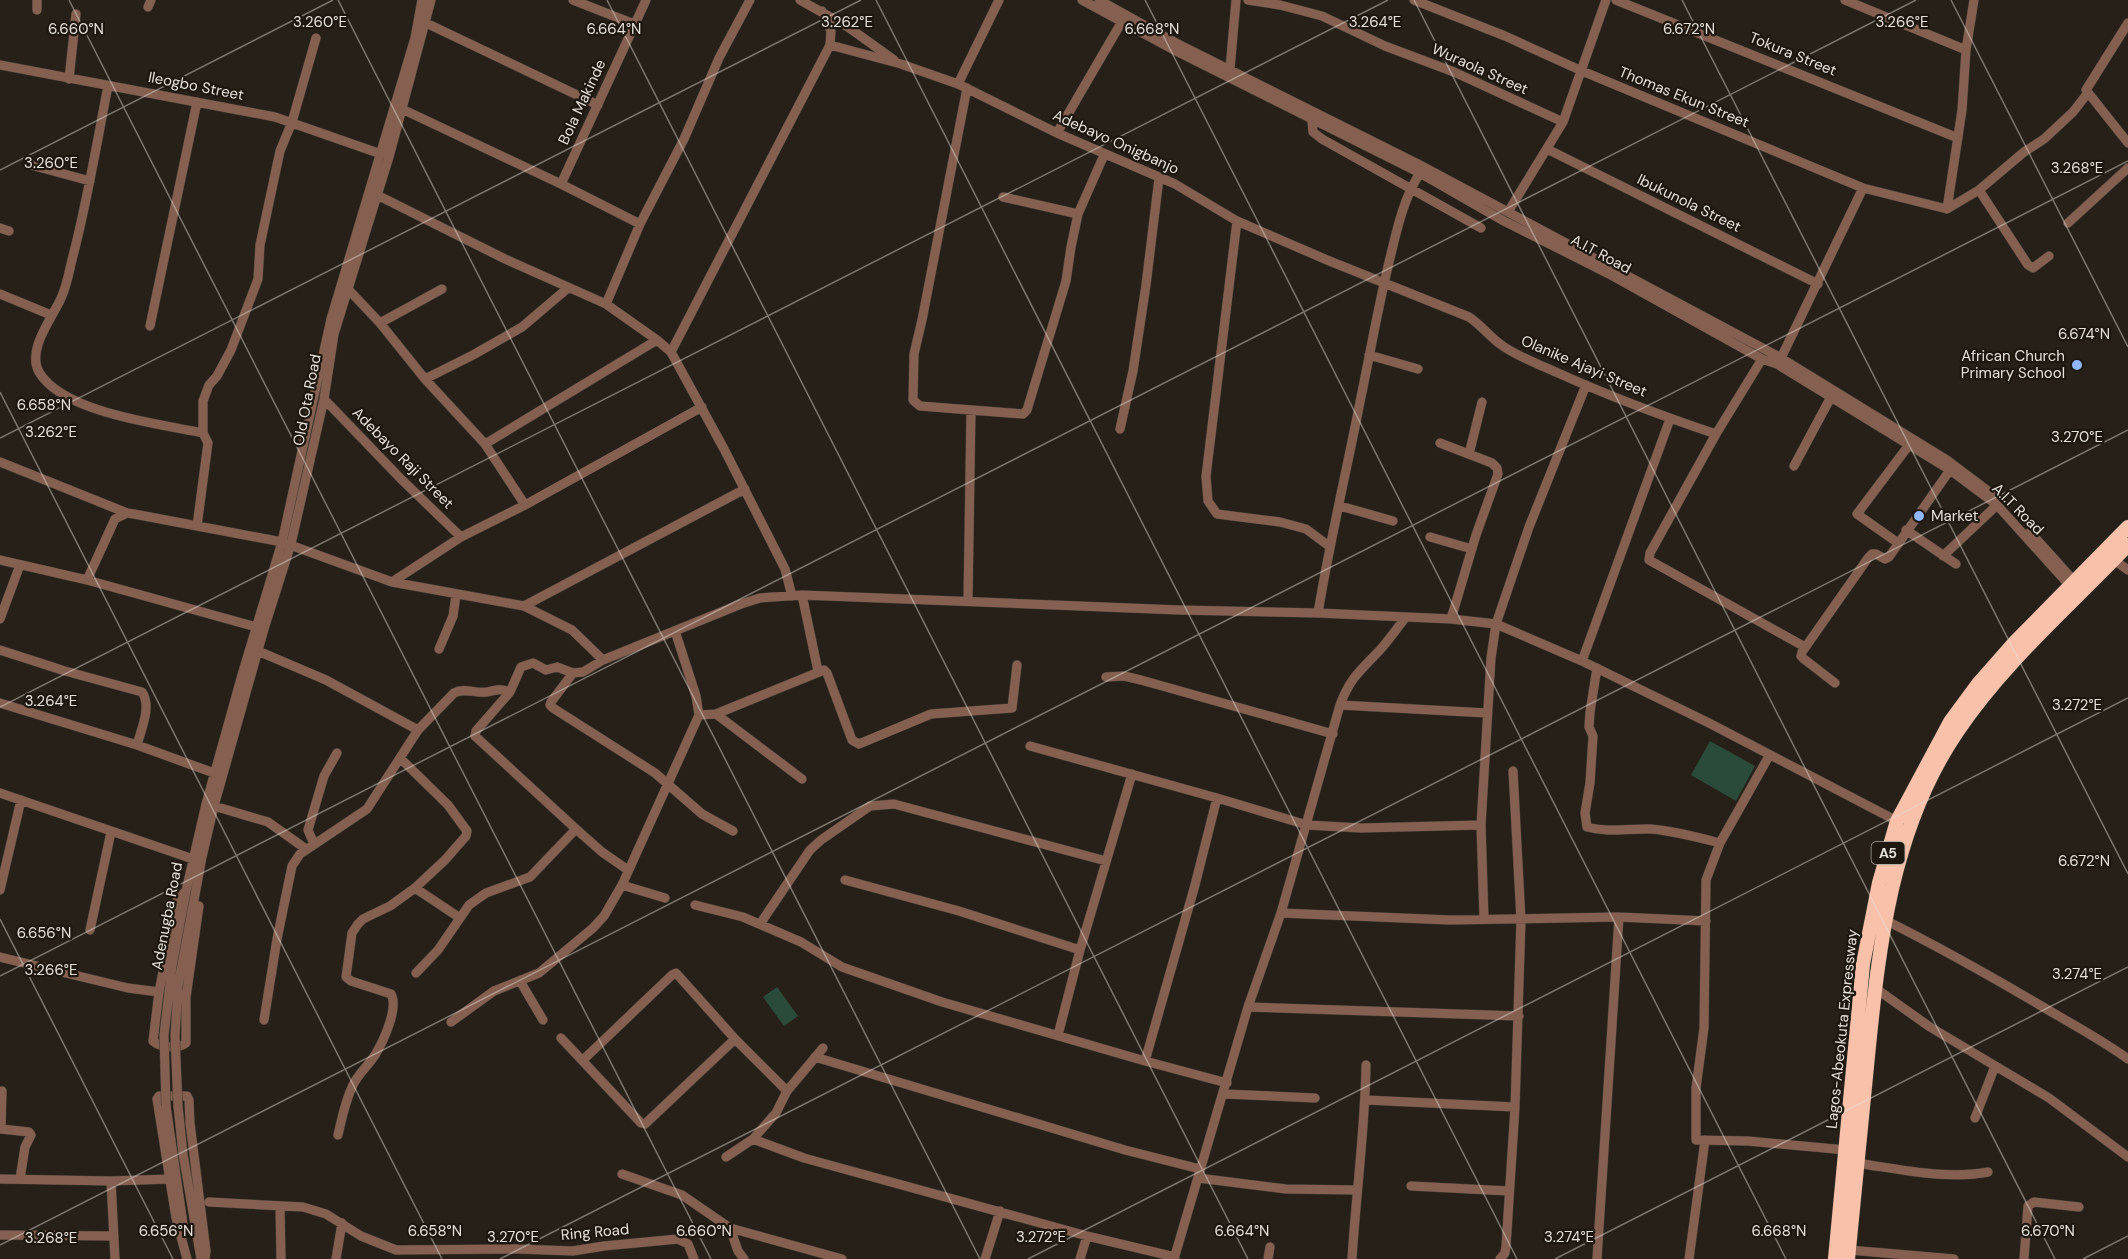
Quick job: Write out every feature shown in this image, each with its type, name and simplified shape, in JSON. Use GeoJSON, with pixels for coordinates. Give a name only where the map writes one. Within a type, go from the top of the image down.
{"type":"FeatureCollection","features":[{"type":"Feature","properties":{"kind":"highway","name":"Lagos-Abeokuta Expressway"},"geometry":{"type":"LineString","coordinates":[[1835,1259],[1863,964],[1879,883],[1897,821],[1950,722],[1978,684],[2015,642],[2128,527]]}},
{"type":"Feature","properties":{"kind":"highway","name":"Lagos-Abeokuta Expressway"},"geometry":{"type":"LineString","coordinates":[[1848,1255],[1875,988],[1885,920],[1901,853],[1913,819],[1938,764],[1957,732],[1990,688],[2021,652],[2128,545]]}},
{"type":"Feature","properties":{"kind":"street","name":"Old Ota Road"},"geometry":{"type":"LineString","coordinates":[[210,805],[214,773],[256,627],[287,543],[329,326],[415,38],[422,0]]}},
{"type":"Feature","properties":{"kind":"street","name":"Old Ota Road"},"geometry":{"type":"LineString","coordinates":[[210,805],[258,651],[324,399],[332,346],[347,288],[377,195],[431,0]]}},
{"type":"Feature","properties":{"kind":"street"},"geometry":{"type":"LineString","coordinates":[[573,0],[634,24]]}},
{"type":"Feature","properties":{"kind":"street","name":"Bola Makinde"},"geometry":{"type":"LineString","coordinates":[[561,184],[645,0]]}},
{"type":"Feature","properties":{"kind":"street"},"geometry":{"type":"LineString","coordinates":[[606,304],[640,225],[684,139],[719,58],[750,0]]}},
{"type":"Feature","properties":{"kind":"street"},"geometry":{"type":"LineString","coordinates":[[800,0],[822,11],[901,64]]}},
{"type":"Feature","properties":{"kind":"street"},"geometry":{"type":"LineString","coordinates":[[999,0],[963,86],[925,308],[914,354],[915,404],[1023,414],[1027,410],[1066,282],[1078,214],[1104,154]]}},
{"type":"Feature","properties":{"kind":"street","name":"A.I.T Road"},"geometry":{"type":"LineString","coordinates":[[1082,0],[1312,120],[1420,173],[1762,359],[1808,379],[1947,460],[2008,507],[2072,584]]}},
{"type":"Feature","properties":{"kind":"street","name":"A.I.T Road"},"geometry":{"type":"LineString","coordinates":[[1099,0],[1178,44],[1419,164],[1781,358],[1831,397],[1950,470],[1996,505],[2072,584]]}},
{"type":"Feature","properties":{"kind":"street"},"geometry":{"type":"LineString","coordinates":[[1120,12],[1124,0]]}},
{"type":"Feature","properties":{"kind":"street"},"geometry":{"type":"LineString","coordinates":[[1230,69],[1236,0]]}},
{"type":"Feature","properties":{"kind":"street","name":"Wuraola Street"},"geometry":{"type":"LineString","coordinates":[[1248,0],[1280,5],[1322,16],[1385,46],[1454,72],[1563,122]]}},
{"type":"Feature","properties":{"kind":"street","name":"Thomas Ekun Street"},"geometry":{"type":"LineString","coordinates":[[1414,0],[1505,36],[1582,71],[1863,188],[1947,209]]}},
{"type":"Feature","properties":{"kind":"street"},"geometry":{"type":"LineString","coordinates":[[1508,212],[1563,122],[1606,0]]}},
{"type":"Feature","properties":{"kind":"street","name":"Tokura Street"},"geometry":{"type":"LineString","coordinates":[[1617,0],[1958,138]]}},
{"type":"Feature","properties":{"kind":"street"},"geometry":{"type":"LineString","coordinates":[[1845,0],[1966,50]]}},
{"type":"Feature","properties":{"kind":"street"},"geometry":{"type":"LineString","coordinates":[[1947,209],[1962,110],[1966,50],[1974,0]]}},
{"type":"Feature","properties":{"kind":"street"},"geometry":{"type":"LineString","coordinates":[[671,352],[830,45],[831,31],[822,11]]}},
{"type":"Feature","properties":{"kind":"street"},"geometry":{"type":"LineString","coordinates":[[69,78],[76,14]]}},
{"type":"Feature","properties":{"kind":"street"},"geometry":{"type":"LineString","coordinates":[[1057,133],[1121,22]]}},
{"type":"Feature","properties":{"kind":"street"},"geometry":{"type":"LineString","coordinates":[[426,23],[598,105]]}},
{"type":"Feature","properties":{"kind":"street"},"geometry":{"type":"LineString","coordinates":[[1947,209],[1979,190],[2024,152],[2044,139],[2073,112],[2087,94],[2088,87],[2128,23]]}},
{"type":"Feature","properties":{"kind":"street"},"geometry":{"type":"LineString","coordinates":[[197,526],[208,443],[203,433],[203,401],[231,350],[258,279],[260,245],[280,151],[292,122],[316,38]]}},
{"type":"Feature","properties":{"kind":"street","name":"Adebayo Onigbanjo"},"geometry":{"type":"LineString","coordinates":[[830,45],[901,64],[963,86],[1057,133],[1175,184],[1237,221],[1383,283]]}},
{"type":"Feature","properties":{"kind":"street","name":"Ileogbo Street"},"geometry":{"type":"LineString","coordinates":[[0,65],[275,117],[381,154]]}},
{"type":"Feature","properties":{"kind":"street"},"geometry":{"type":"LineString","coordinates":[[108,86],[84,214],[62,297],[51,315],[40,342],[36,365],[40,374],[58,391],[77,401],[116,416],[203,433]]}},
{"type":"Feature","properties":{"kind":"street"},"geometry":{"type":"LineString","coordinates":[[2087,94],[2128,143]]}},
{"type":"Feature","properties":{"kind":"street"},"geometry":{"type":"LineString","coordinates":[[150,326],[197,102]]}},
{"type":"Feature","properties":{"kind":"street"},"geometry":{"type":"LineString","coordinates":[[402,109],[561,184],[640,225]]}},
{"type":"Feature","properties":{"kind":"street"},"geometry":{"type":"LineString","coordinates":[[1312,120],[1312,127],[1316,135],[1481,228]]}},
{"type":"Feature","properties":{"kind":"street","name":"Ibukunola Street"},"geometry":{"type":"LineString","coordinates":[[1547,149],[1818,284]]}},
{"type":"Feature","properties":{"kind":"street"},"geometry":{"type":"LineString","coordinates":[[30,165],[90,181]]}},
{"type":"Feature","properties":{"kind":"street"},"geometry":{"type":"LineString","coordinates":[[2068,223],[2128,168]]}},
{"type":"Feature","properties":{"kind":"street"},"geometry":{"type":"LineString","coordinates":[[1318,613],[1329,546],[1340,506],[1383,283],[1402,209],[1420,173]]}},
{"type":"Feature","properties":{"kind":"street"},"geometry":{"type":"LineString","coordinates":[[1120,429],[1140,328],[1159,178]]}},
{"type":"Feature","properties":{"kind":"street"},"geometry":{"type":"LineString","coordinates":[[1781,358],[1863,188]]}},
{"type":"Feature","properties":{"kind":"street"},"geometry":{"type":"LineString","coordinates":[[1979,190],[2028,265],[2033,268],[2049,256]]}},
{"type":"Feature","properties":{"kind":"street"},"geometry":{"type":"LineString","coordinates":[[377,195],[476,245],[606,304],[671,352],[702,407],[785,569],[797,596],[818,672]]}},
{"type":"Feature","properties":{"kind":"street"},"geometry":{"type":"LineString","coordinates":[[1453,212],[1461,196]]}},
{"type":"Feature","properties":{"kind":"street"},"geometry":{"type":"LineString","coordinates":[[1003,197],[1078,214]]}},
{"type":"Feature","properties":{"kind":"street"},"geometry":{"type":"LineString","coordinates":[[1237,221],[1206,476],[1208,501],[1217,514],[1280,522],[1306,529],[1329,546]]}},
{"type":"Feature","properties":{"kind":"street","name":"Olanike Ajayi Street"},"geometry":{"type":"LineString","coordinates":[[1383,283],[1469,317],[1482,325],[1499,343],[1518,355],[1670,419],[1716,434]]}},
{"type":"Feature","properties":{"kind":"street"},"geometry":{"type":"LineString","coordinates":[[347,288],[381,323],[424,379],[485,444],[525,505]]}},
{"type":"Feature","properties":{"kind":"street"},"geometry":{"type":"LineString","coordinates":[[424,379],[522,327],[568,288]]}},
{"type":"Feature","properties":{"kind":"street"},"geometry":{"type":"LineString","coordinates":[[381,323],[442,289]]}},
{"type":"Feature","properties":{"kind":"street"},"geometry":{"type":"LineString","coordinates":[[0,294],[51,315]]}},
{"type":"Feature","properties":{"kind":"street"},"geometry":{"type":"LineString","coordinates":[[485,444],[657,340]]}},
{"type":"Feature","properties":{"kind":"street"},"geometry":{"type":"LineString","coordinates":[[1368,355],[1418,369]]}},
{"type":"Feature","properties":{"kind":"street"},"geometry":{"type":"LineString","coordinates":[[1762,359],[1716,434],[1650,553],[1649,560],[1805,647]]}},
{"type":"Feature","properties":{"kind":"street"},"geometry":{"type":"LineString","coordinates":[[1484,920],[1481,825],[1491,658],[1496,624],[1529,527],[1586,385]]}},
{"type":"Feature","properties":{"kind":"street"},"geometry":{"type":"LineString","coordinates":[[1794,466],[1831,397]]}},
{"type":"Feature","properties":{"kind":"street","name":"Adebayo Raji Street"},"geometry":{"type":"LineString","coordinates":[[324,399],[400,479],[461,537]]}},
{"type":"Feature","properties":{"kind":"street"},"geometry":{"type":"LineString","coordinates":[[1468,454],[1482,402]]}},
{"type":"Feature","properties":{"kind":"street"},"geometry":{"type":"LineString","coordinates":[[392,582],[461,537],[525,505],[702,407]]}},
{"type":"Feature","properties":{"kind":"street"},"geometry":{"type":"LineString","coordinates":[[968,600],[971,410]]}},
{"type":"Feature","properties":{"kind":"street"},"geometry":{"type":"LineString","coordinates":[[1582,661],[1670,419]]}},
{"type":"Feature","properties":{"kind":"street"},"geometry":{"type":"LineString","coordinates":[[1440,443],[1492,463],[1497,468],[1498,474],[1451,619]]}},
{"type":"Feature","properties":{"kind":"street"},"geometry":{"type":"LineString","coordinates":[[1898,543],[1857,514],[1909,445]]}},
{"type":"Feature","properties":{"kind":"street"},"geometry":{"type":"LineString","coordinates":[[3,466],[127,513],[287,543],[392,582],[524,606],[572,630],[603,660]]}},
{"type":"Feature","properties":{"kind":"street"},"geometry":{"type":"LineString","coordinates":[[1835,683],[1803,659],[1801,656],[1805,647],[1872,554],[1885,559],[1889,557],[1950,470]]}},
{"type":"Feature","properties":{"kind":"street"},"geometry":{"type":"LineString","coordinates":[[524,606],[745,489]]}},
{"type":"Feature","properties":{"kind":"street"},"geometry":{"type":"LineString","coordinates":[[1943,556],[1996,505]]}},
{"type":"Feature","properties":{"kind":"street"},"geometry":{"type":"LineString","coordinates":[[1340,506],[1393,521]]}},
{"type":"Feature","properties":{"kind":"street"},"geometry":{"type":"LineString","coordinates":[[87,580],[115,519],[127,513]]}},
{"type":"Feature","properties":{"kind":"street"},"geometry":{"type":"LineString","coordinates":[[1906,530],[1956,564]]}},
{"type":"Feature","properties":{"kind":"street"},"geometry":{"type":"LineString","coordinates":[[1430,537],[1472,549]]}},
{"type":"Feature","properties":{"kind":"street"},"geometry":{"type":"LineString","coordinates":[[0,560],[87,580],[256,627]]}},
{"type":"Feature","properties":{"kind":"street"},"geometry":{"type":"LineString","coordinates":[[2114,560],[2128,570]]}},
{"type":"Feature","properties":{"kind":"street"},"geometry":{"type":"LineString","coordinates":[[0,619],[20,565]]}},
{"type":"Feature","properties":{"kind":"street"},"geometry":{"type":"LineString","coordinates":[[439,649],[453,616],[456,595]]}},
{"type":"Feature","properties":{"kind":"street"},"geometry":{"type":"LineString","coordinates":[[628,870],[602,852],[576,829],[475,736],[476,731],[510,692],[521,668],[525,665],[533,663],[546,670],[558,668],[573,673],[583,672],[603,660],[701,618],[760,598],[797,596],[1318,613],[1451,619],[1496,624],[1582,661],[1709,723],[1897,821]]}},
{"type":"Feature","properties":{"kind":"street"},"geometry":{"type":"LineString","coordinates":[[753,1139],[804,1158],[1174,1258],[1248,1007],[1281,913],[1346,688],[1354,675],[1381,650],[1406,617]]}},
{"type":"Feature","properties":{"kind":"street"},"geometry":{"type":"LineString","coordinates":[[451,1022],[494,992],[539,973],[593,928],[604,916],[622,885],[699,715],[696,696],[675,631]]}},
{"type":"Feature","properties":{"kind":"street"},"geometry":{"type":"LineString","coordinates":[[0,650],[142,692],[146,697],[147,705],[137,745]]}},
{"type":"Feature","properties":{"kind":"street"},"geometry":{"type":"LineString","coordinates":[[258,651],[326,680],[418,730]]}},
{"type":"Feature","properties":{"kind":"street"},"geometry":{"type":"LineString","coordinates":[[699,715],[716,714],[818,672],[826,671],[852,741],[859,744],[931,714],[1012,708],[1017,665]]}},
{"type":"Feature","properties":{"kind":"street"},"geometry":{"type":"LineString","coordinates":[[1597,668],[1589,727],[1593,736],[1590,783],[1585,813],[1587,827],[1598,830],[1671,831],[1720,843]]}},
{"type":"Feature","properties":{"kind":"street"},"geometry":{"type":"LineString","coordinates":[[573,673],[551,702],[550,705],[553,708],[655,774],[702,814],[733,831]]}},
{"type":"Feature","properties":{"kind":"street"},"geometry":{"type":"LineString","coordinates":[[1106,677],[1124,676],[1141,680],[1333,734]]}},
{"type":"Feature","properties":{"kind":"street"},"geometry":{"type":"LineString","coordinates":[[264,1020],[292,866],[310,846],[367,809],[418,730],[454,693],[461,689],[486,692],[499,688],[510,692]]}},
{"type":"Feature","properties":{"kind":"street"},"geometry":{"type":"LineString","coordinates":[[0,703],[137,745],[214,773]]}},
{"type":"Feature","properties":{"kind":"street"},"geometry":{"type":"LineString","coordinates":[[1340,705],[1487,713]]}},
{"type":"Feature","properties":{"kind":"street"},"geometry":{"type":"LineString","coordinates":[[716,714],[802,779]]}},
{"type":"Feature","properties":{"kind":"street"},"geometry":{"type":"LineString","coordinates":[[1030,746],[1307,825],[1361,828],[1481,825]]}},
{"type":"Feature","properties":{"kind":"street"},"geometry":{"type":"LineString","coordinates":[[310,846],[308,830],[324,776],[336,753]]}},
{"type":"Feature","properties":{"kind":"street"},"geometry":{"type":"LineString","coordinates":[[1770,756],[1720,843],[1706,880],[1704,1028],[1696,1088],[1696,1140],[1748,1141],[1846,1150]]}},
{"type":"Feature","properties":{"kind":"street"},"geometry":{"type":"LineString","coordinates":[[338,1135],[353,1085],[376,1054],[392,1016],[393,1003],[391,994],[351,981],[346,977],[352,933],[363,919],[390,906],[415,888],[452,852],[466,836],[467,831],[448,805],[400,758]]}},
{"type":"Feature","properties":{"kind":"street"},"geometry":{"type":"LineString","coordinates":[[1500,1259],[1506,1246],[1519,1016],[1521,920],[1513,771]]}},
{"type":"Feature","properties":{"kind":"street"},"geometry":{"type":"LineString","coordinates":[[1058,1035],[1080,950],[1132,774]]}},
{"type":"Feature","properties":{"kind":"street"},"geometry":{"type":"LineString","coordinates":[[0,793],[193,859]]}},
{"type":"Feature","properties":{"kind":"street"},"geometry":{"type":"LineString","coordinates":[[1145,1061],[1217,798]]}},
{"type":"Feature","properties":{"kind":"street"},"geometry":{"type":"LineString","coordinates":[[0,890],[21,800]]}},
{"type":"Feature","properties":{"kind":"street"},"geometry":{"type":"LineString","coordinates":[[760,924],[810,850],[856,814],[870,806],[894,804],[1106,861]]}},
{"type":"Feature","properties":{"kind":"street"},"geometry":{"type":"LineString","coordinates":[[210,805],[268,822],[310,846]]}},
{"type":"Feature","properties":{"kind":"street","name":"Adenugba Road"},"geometry":{"type":"LineString","coordinates":[[188,1259],[166,1106],[164,1035],[172,966],[186,891],[193,859],[210,805]]}},
{"type":"Feature","properties":{"kind":"street","name":"Adenugba Road"},"geometry":{"type":"LineString","coordinates":[[203,1259],[183,1154],[175,1036],[178,986],[196,897],[210,805]]}},
{"type":"Feature","properties":{"kind":"street"},"geometry":{"type":"LineString","coordinates":[[416,973],[438,950],[469,905],[486,893],[530,877],[576,829]]}},
{"type":"Feature","properties":{"kind":"street"},"geometry":{"type":"LineString","coordinates":[[90,930],[111,832]]}},
{"type":"Feature","properties":{"kind":"street"},"geometry":{"type":"LineString","coordinates":[[845,880],[958,911],[1080,950]]}},
{"type":"Feature","properties":{"kind":"street"},"geometry":{"type":"LineString","coordinates":[[622,885],[665,898]]}},
{"type":"Feature","properties":{"kind":"street"},"geometry":{"type":"LineString","coordinates":[[415,888],[460,918]]}},
{"type":"Feature","properties":{"kind":"street"},"geometry":{"type":"LineString","coordinates":[[186,891],[178,898],[176,905],[159,992],[153,1041],[160,1046],[184,1046],[186,1043],[186,998],[199,908],[196,897]]}},
{"type":"Feature","properties":{"kind":"street"},"geometry":{"type":"LineString","coordinates":[[695,905],[743,917],[801,942],[842,967],[942,1002],[1227,1083]]}},
{"type":"Feature","properties":{"kind":"street"},"geometry":{"type":"LineString","coordinates":[[1281,913],[1450,920],[1619,917],[1706,921]]}},
{"type":"Feature","properties":{"kind":"street"},"geometry":{"type":"LineString","coordinates":[[1597,1259],[1619,917]]}},
{"type":"Feature","properties":{"kind":"street"},"geometry":{"type":"LineString","coordinates":[[1885,920],[1988,974],[2128,1059]]}},
{"type":"Feature","properties":{"kind":"street","name":"Adenugba Road"},"geometry":{"type":"LineString","coordinates":[[0,957],[128,988],[159,992]]}},
{"type":"Feature","properties":{"kind":"street"},"geometry":{"type":"LineString","coordinates":[[584,1060],[676,973],[735,1039],[787,1091]]}},
{"type":"Feature","properties":{"kind":"street"},"geometry":{"type":"LineString","coordinates":[[520,981],[543,1020]]}},
{"type":"Feature","properties":{"kind":"street"},"geometry":{"type":"LineString","coordinates":[[1875,988],[1930,1027],[2056,1102],[2128,1157]]}},
{"type":"Feature","properties":{"kind":"street"},"geometry":{"type":"LineString","coordinates":[[1248,1007],[1519,1016]]}},
{"type":"Feature","properties":{"kind":"street"},"geometry":{"type":"LineString","coordinates":[[561,1038],[641,1123],[645,1124],[735,1039]]}},
{"type":"Feature","properties":{"kind":"street"},"geometry":{"type":"LineString","coordinates":[[726,1157],[753,1139],[776,1113],[787,1091],[823,1048]]}},
{"type":"Feature","properties":{"kind":"street"},"geometry":{"type":"LineString","coordinates":[[815,1058],[1199,1173],[1286,1189],[1356,1190]]}},
{"type":"Feature","properties":{"kind":"street"},"geometry":{"type":"LineString","coordinates":[[1352,1259],[1356,1190],[1366,1100],[1366,1065]]}},
{"type":"Feature","properties":{"kind":"street"},"geometry":{"type":"LineString","coordinates":[[1975,1118],[1995,1066]]}},
{"type":"Feature","properties":{"kind":"street"},"geometry":{"type":"LineString","coordinates":[[2,1091],[1,1129],[31,1134],[25,1147],[20,1179]]}},
{"type":"Feature","properties":{"kind":"street"},"geometry":{"type":"LineString","coordinates":[[1224,1094],[1315,1098]]}},
{"type":"Feature","properties":{"kind":"street"},"geometry":{"type":"LineString","coordinates":[[188,1259],[176,1218],[157,1099],[159,1096],[187,1096],[189,1100],[206,1251],[203,1259]]}},
{"type":"Feature","properties":{"kind":"street"},"geometry":{"type":"LineString","coordinates":[[1366,1100],[1515,1107]]}},
{"type":"Feature","properties":{"kind":"street"},"geometry":{"type":"LineString","coordinates":[[1689,1259],[1705,1140]]}},
{"type":"Feature","properties":{"kind":"street"},"geometry":{"type":"LineString","coordinates":[[1857,1163],[1933,1173],[1988,1172]]}},
{"type":"Feature","properties":{"kind":"street"},"geometry":{"type":"LineString","coordinates":[[622,1174],[682,1195],[730,1228],[842,1259]]}},
{"type":"Feature","properties":{"kind":"street"},"geometry":{"type":"LineString","coordinates":[[0,1179],[111,1181],[170,1179]]}},
{"type":"Feature","properties":{"kind":"street"},"geometry":{"type":"LineString","coordinates":[[111,1181],[115,1259]]}},
{"type":"Feature","properties":{"kind":"street"},"geometry":{"type":"LineString","coordinates":[[1411,1186],[1509,1191]]}},
{"type":"Feature","properties":{"kind":"street","name":"Ring Road"},"geometry":{"type":"LineString","coordinates":[[209,1202],[303,1207],[326,1214],[396,1254],[517,1249],[573,1251],[678,1239],[688,1244],[694,1259]]}},
{"type":"Feature","properties":{"kind":"street"},"geometry":{"type":"LineString","coordinates":[[2024,1259],[2028,1206],[2034,1202],[2079,1207]]}},
{"type":"Feature","properties":{"kind":"street"},"geometry":{"type":"LineString","coordinates":[[280,1206],[281,1259]]}},
{"type":"Feature","properties":{"kind":"street"},"geometry":{"type":"LineString","coordinates":[[986,1259],[1000,1211]]}},
{"type":"Feature","properties":{"kind":"street"},"geometry":{"type":"LineString","coordinates":[[336,1259],[342,1223]]}},
{"type":"Feature","properties":{"kind":"street"},"geometry":{"type":"LineString","coordinates":[[730,1228],[744,1259]]}},
{"type":"Feature","properties":{"kind":"street"},"geometry":{"type":"LineString","coordinates":[[0,1235],[114,1236]]}},
{"type":"Feature","properties":{"kind":"street"},"geometry":{"type":"LineString","coordinates":[[1080,1259],[1087,1236]]}},
{"type":"Feature","properties":{"kind":"street"},"geometry":{"type":"LineString","coordinates":[[1268,1259],[1270,1247]]}},
{"type":"Feature","properties":{"kind":"street"},"geometry":{"type":"LineString","coordinates":[[1848,1255],[1954,1259]]}},
{"type":"Feature","properties":{"kind":"green space"},"geometry":{"type":"Polygon","coordinates":[[[1710,741],[1755,766],[1736,801],[1691,775],[1710,741]]]}},
{"type":"Feature","properties":{"kind":"green space"},"geometry":{"type":"Polygon","coordinates":[[[777,987],[798,1016],[784,1026],[763,997],[777,987]]]}},
{"type":"Feature","properties":{"kind":"place","name":"African Church Primary School"},"geometry":{"type":"Point","coordinates":[2077,365]}},
{"type":"Feature","properties":{"kind":"place","name":"Market"},"geometry":{"type":"Point","coordinates":[1919,516]}}]}
